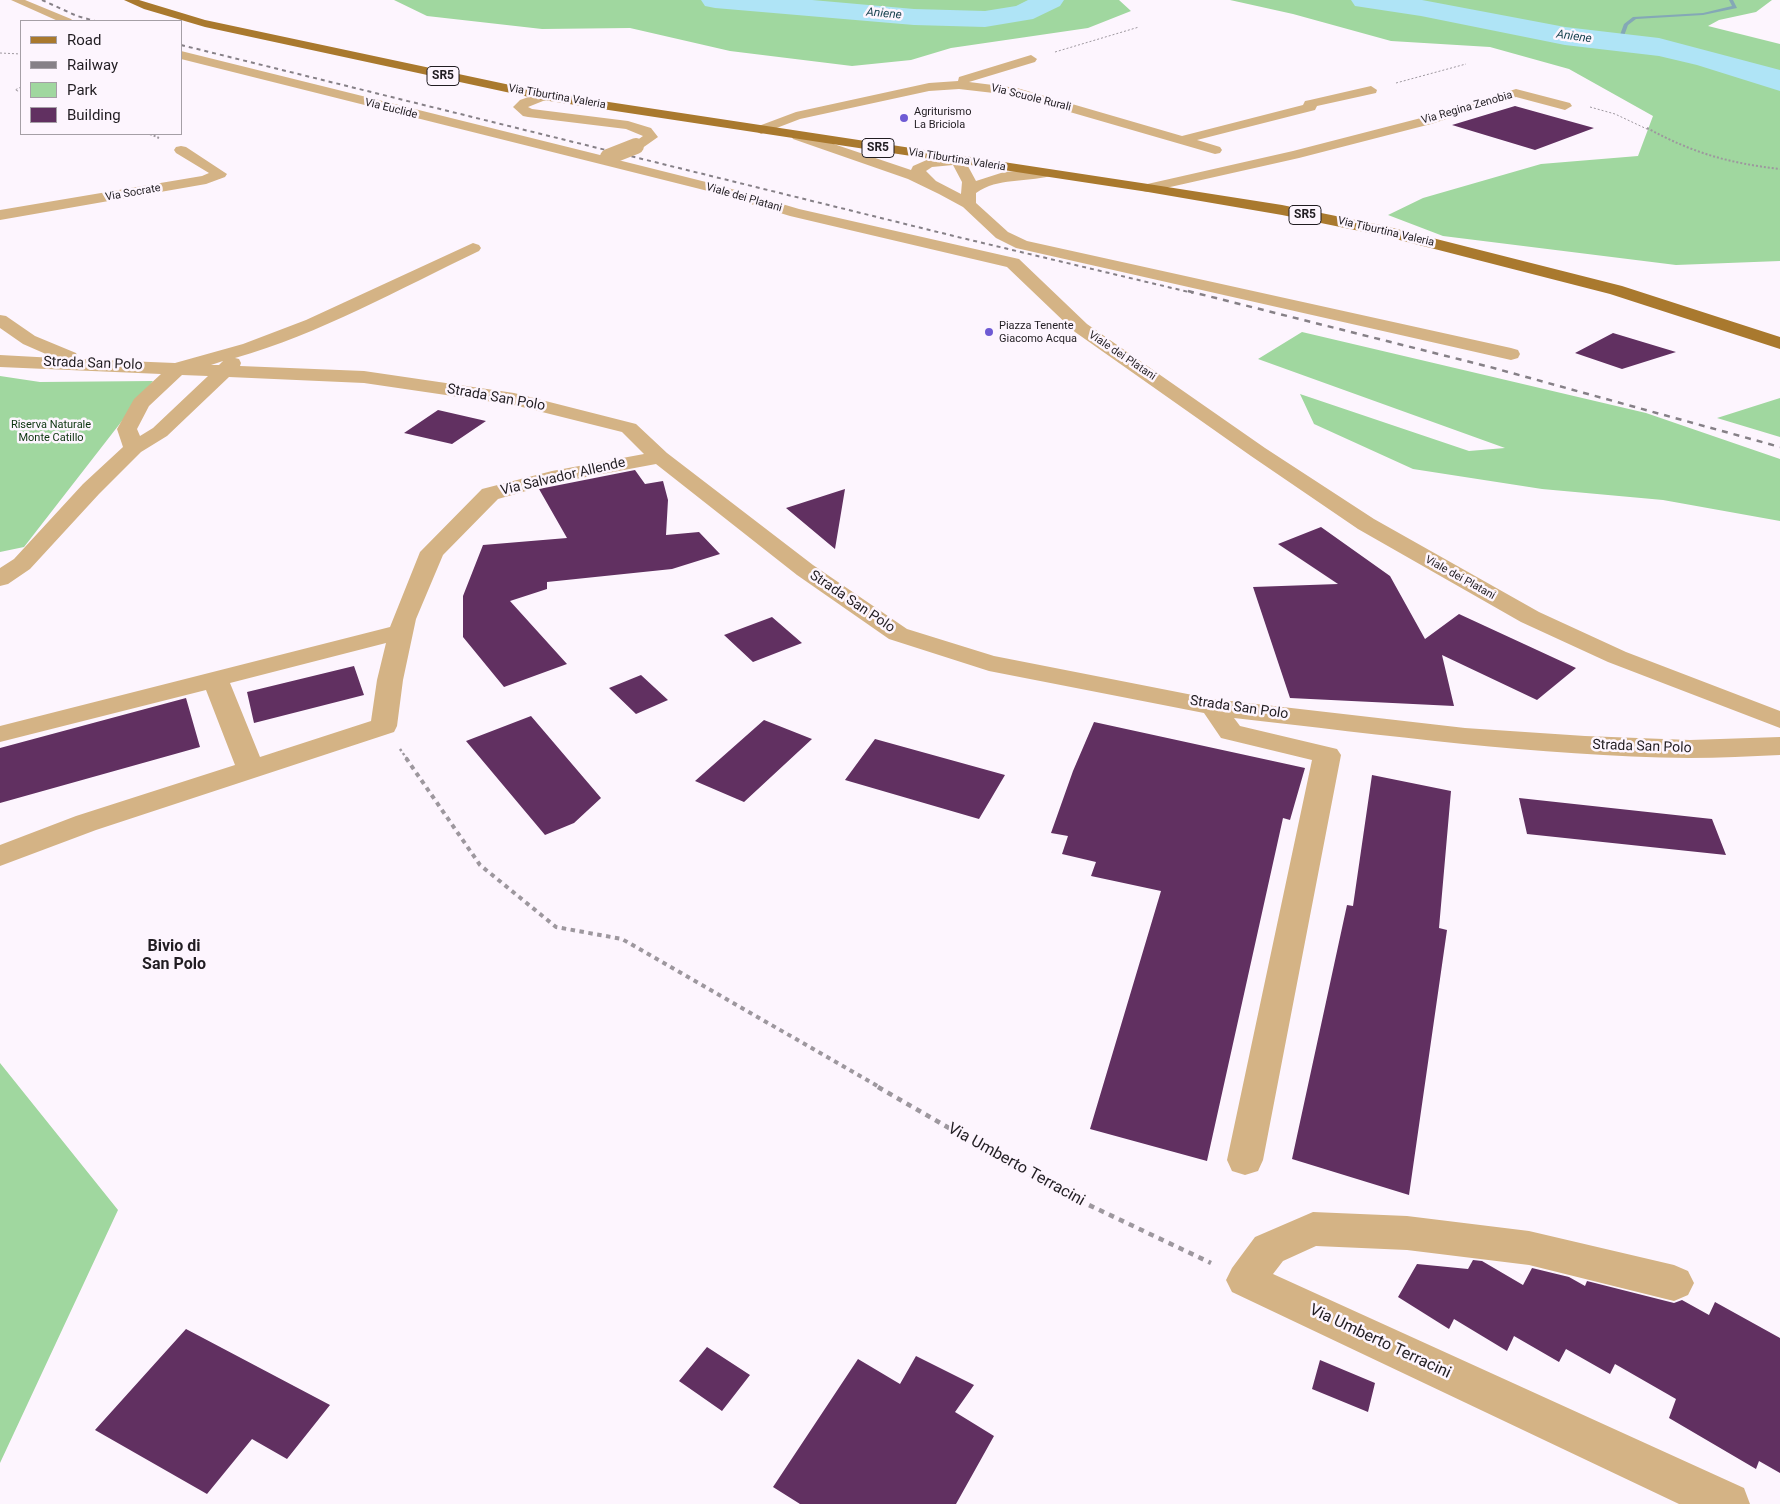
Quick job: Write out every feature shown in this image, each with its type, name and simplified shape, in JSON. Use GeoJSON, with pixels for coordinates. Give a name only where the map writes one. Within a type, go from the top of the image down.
{"type":"FeatureCollection","features":[{"type":"Feature","properties":{"kind":"main road","name":"Via Tiburtina Valeria"},"geometry":{"type":"LineString","coordinates":[[129,0],[173,15],[228,28],[543,96],[1148,188],[1282,210],[1385,231],[1616,290],[1780,343]]}},
{"type":"Feature","properties":{"kind":"street"},"geometry":{"type":"LineString","coordinates":[[16,0],[65,20]]}},
{"type":"Feature","properties":{"kind":"street","name":"Via Euclide"},"geometry":{"type":"LineString","coordinates":[[182,55],[605,159]]}},
{"type":"Feature","properties":{"kind":"street"},"geometry":{"type":"LineString","coordinates":[[945,85],[1031,59]]}},
{"type":"Feature","properties":{"kind":"street","name":"Via Scuole Rurali"},"geometry":{"type":"LineString","coordinates":[[761,130],[796,116],[945,85],[977,86],[1012,91],[1215,150]]}},
{"type":"Feature","properties":{"kind":"street"},"geometry":{"type":"LineString","coordinates":[[1183,140],[1310,107],[1310,104],[1325,100],[1334,100],[1371,90]]}},
{"type":"Feature","properties":{"kind":"street","name":"Via Regina Zenobia"},"geometry":{"type":"LineString","coordinates":[[1148,188],[1294,155],[1426,121],[1516,93],[1565,106]]}},
{"type":"Feature","properties":{"kind":"street"},"geometry":{"type":"LineString","coordinates":[[543,96],[520,107],[528,113],[628,125],[646,131],[651,137],[636,146],[605,159]]}},
{"type":"Feature","properties":{"kind":"street"},"geometry":{"type":"LineString","coordinates":[[798,136],[867,159],[968,198],[1002,235],[1022,246],[1512,354]]}},
{"type":"Feature","properties":{"kind":"street","name":"Via Socrate"},"geometry":{"type":"LineString","coordinates":[[0,215],[198,182],[220,174],[181,150]]}},
{"type":"Feature","properties":{"kind":"street","name":"Viale dei Platani"},"geometry":{"type":"LineString","coordinates":[[605,159],[794,212],[1013,263],[1082,328],[1258,452],[1366,524],[1530,617],[1617,657],[1780,720]]}},
{"type":"Feature","properties":{"kind":"street"},"geometry":{"type":"LineString","coordinates":[[931,185],[920,174],[918,168],[929,163],[958,160],[969,182],[968,198]]}},
{"type":"Feature","properties":{"kind":"street"},"geometry":{"type":"LineString","coordinates":[[968,198],[975,185],[999,177],[1044,173]]}},
{"type":"Feature","properties":{"kind":"street"},"geometry":{"type":"LineString","coordinates":[[134,448],[127,428],[141,403],[178,368],[250,348],[312,324],[473,248]]}},
{"type":"Feature","properties":{"kind":"street"},"geometry":{"type":"LineString","coordinates":[[0,320],[28,340],[84,363]]}},
{"type":"Feature","properties":{"kind":"street"},"geometry":{"type":"LineString","coordinates":[[0,580],[22,564],[91,489],[134,448],[160,432],[250,348]]}},
{"type":"Feature","properties":{"kind":"street","name":"Strada San Polo"},"geometry":{"type":"LineString","coordinates":[[0,361],[84,363],[364,377],[514,399],[629,428],[660,457],[805,570],[898,634],[990,664],[1213,707],[1465,736],[1690,749],[1780,746]]}},
{"type":"Feature","properties":{"kind":"street","name":"Via Salvador Allende"},"geometry":{"type":"LineString","coordinates":[[384,726],[390,680],[404,619],[432,552],[490,494],[552,477],[660,457]]}},
{"type":"Feature","properties":{"kind":"street"},"geometry":{"type":"LineString","coordinates":[[0,734],[401,632]]}},
{"type":"Feature","properties":{"kind":"street"},"geometry":{"type":"LineString","coordinates":[[215,679],[251,770]]}},
{"type":"Feature","properties":{"kind":"street"},"geometry":{"type":"LineString","coordinates":[[1213,707],[1231,732],[1327,755],[1245,1160]]}},
{"type":"Feature","properties":{"kind":"street"},"geometry":{"type":"LineString","coordinates":[[0,856],[86,823],[384,726]]}},
{"type":"Feature","properties":{"kind":"street"},"geometry":{"type":"LineString","coordinates":[[1246,1280],[1269,1249],[1313,1229],[1407,1233],[1529,1248],[1674,1283]]}},
{"type":"Feature","properties":{"kind":"street","name":"Via Umberto Terracini"},"geometry":{"type":"LineString","coordinates":[[1246,1280],[1728,1504]]}},
{"type":"Feature","properties":{"kind":"path"},"geometry":{"type":"LineString","coordinates":[[1031,59],[1139,27]]}},
{"type":"Feature","properties":{"kind":"path"},"geometry":{"type":"LineString","coordinates":[[0,53],[20,54]]}},
{"type":"Feature","properties":{"kind":"path"},"geometry":{"type":"LineString","coordinates":[[1371,90],[1466,64]]}},
{"type":"Feature","properties":{"kind":"path"},"geometry":{"type":"LineString","coordinates":[[1565,106],[1604,109],[1684,148],[1712,158],[1780,169]]}},
{"type":"Feature","properties":{"kind":"path","name":"Via Umberto Terracini"},"geometry":{"type":"LineString","coordinates":[[384,726],[480,865],[556,926],[622,939],[1051,1187],[1246,1280]]}},
{"type":"Feature","properties":{"kind":"green space"},"geometry":{"type":"Polygon","coordinates":[[[394,0],[1119,0],[1131,11],[1088,28],[951,48],[911,60],[852,66],[730,51],[630,28],[542,29],[427,16],[394,0]]]}},
{"type":"Feature","properties":{"kind":"green space"},"geometry":{"type":"Polygon","coordinates":[[[1230,0],[1772,0],[1756,12],[1719,20],[1708,26],[1780,44],[1780,261],[1676,265],[1443,236],[1388,215],[1423,198],[1541,164],[1638,156],[1653,116],[1569,69],[1490,47],[1391,41],[1293,14],[1230,0]]]}},
{"type":"Feature","properties":{"kind":"green space"},"geometry":{"type":"Polygon","coordinates":[[[1302,332],[1646,413],[1780,459],[1780,521],[1663,500],[1542,489],[1413,469],[1314,424],[1300,394],[1469,451],[1505,448],[1258,359],[1302,332]]]}},
{"type":"Feature","properties":{"kind":"green space","name":"Riserva Naturale Monte Catillo"},"geometry":{"type":"Polygon","coordinates":[[[0,376],[40,382],[153,381],[24,547],[0,552],[0,376]]]}},
{"type":"Feature","properties":{"kind":"green space"},"geometry":{"type":"Polygon","coordinates":[[[1780,398],[1780,437],[1717,418],[1780,398]]]}},
{"type":"Feature","properties":{"kind":"green space"},"geometry":{"type":"Polygon","coordinates":[[[0,1063],[118,1210],[0,1463],[0,1063]]]}},
{"type":"Feature","properties":{"kind":"building"},"geometry":{"type":"Polygon","coordinates":[[[1515,106],[1594,128],[1535,150],[1452,125],[1515,106]]]}},
{"type":"Feature","properties":{"kind":"building"},"geometry":{"type":"Polygon","coordinates":[[[1613,333],[1676,352],[1622,369],[1575,353],[1613,333]]]}},
{"type":"Feature","properties":{"kind":"building"},"geometry":{"type":"Polygon","coordinates":[[[438,410],[486,421],[452,444],[404,433],[438,410]]]}},
{"type":"Feature","properties":{"kind":"building"},"geometry":{"type":"Polygon","coordinates":[[[635,470],[645,484],[663,481],[668,500],[666,535],[699,532],[720,554],[672,569],[547,582],[547,589],[510,601],[567,664],[504,687],[463,637],[463,596],[483,545],[567,538],[539,489],[635,470]]]}},
{"type":"Feature","properties":{"kind":"building"},"geometry":{"type":"Polygon","coordinates":[[[845,489],[835,549],[786,508],[845,489]]]}},
{"type":"Feature","properties":{"kind":"building"},"geometry":{"type":"Polygon","coordinates":[[[1321,527],[1390,576],[1425,639],[1459,614],[1576,668],[1537,700],[1442,655],[1454,706],[1290,698],[1253,587],[1338,584],[1278,544],[1321,527]]]}},
{"type":"Feature","properties":{"kind":"building"},"geometry":{"type":"Polygon","coordinates":[[[772,617],[802,643],[753,662],[724,635],[772,617]]]}},
{"type":"Feature","properties":{"kind":"building"},"geometry":{"type":"Polygon","coordinates":[[[354,666],[364,695],[254,723],[247,692],[354,666]]]}},
{"type":"Feature","properties":{"kind":"building"},"geometry":{"type":"Polygon","coordinates":[[[641,675],[668,700],[636,714],[609,688],[641,675]]]}},
{"type":"Feature","properties":{"kind":"building"},"geometry":{"type":"Polygon","coordinates":[[[186,698],[200,747],[0,803],[0,748],[186,698]]]}},
{"type":"Feature","properties":{"kind":"building"},"geometry":{"type":"Polygon","coordinates":[[[531,716],[601,798],[574,823],[545,835],[466,741],[531,716]]]}},
{"type":"Feature","properties":{"kind":"building"},"geometry":{"type":"Polygon","coordinates":[[[764,720],[812,739],[744,802],[695,781],[764,720]]]}},
{"type":"Feature","properties":{"kind":"building"},"geometry":{"type":"Polygon","coordinates":[[[1094,722],[1305,768],[1290,820],[1283,818],[1207,1161],[1090,1129],[1161,891],[1091,876],[1096,862],[1062,854],[1068,836],[1051,833],[1073,771],[1094,722]]]}},
{"type":"Feature","properties":{"kind":"building"},"geometry":{"type":"Polygon","coordinates":[[[875,739],[1005,775],[979,819],[845,780],[875,739]]]}},
{"type":"Feature","properties":{"kind":"building"},"geometry":{"type":"Polygon","coordinates":[[[1372,775],[1451,791],[1439,928],[1447,930],[1409,1195],[1292,1159],[1347,905],[1353,906],[1372,775]]]}},
{"type":"Feature","properties":{"kind":"building"},"geometry":{"type":"Polygon","coordinates":[[[1519,798],[1712,819],[1726,855],[1527,834],[1519,798]]]}},
{"type":"Feature","properties":{"kind":"building"},"geometry":{"type":"Polygon","coordinates":[[[1473,1260],[1482,1261],[1523,1285],[1532,1268],[1569,1277],[1585,1286],[1587,1281],[1674,1303],[1682,1300],[1709,1315],[1715,1302],[1780,1338],[1780,1473],[1759,1461],[1756,1469],[1669,1418],[1676,1399],[1615,1364],[1610,1374],[1566,1349],[1559,1362],[1514,1336],[1507,1351],[1454,1319],[1449,1329],[1398,1297],[1417,1264],[1468,1269],[1473,1260]]]}},
{"type":"Feature","properties":{"kind":"building"},"geometry":{"type":"Polygon","coordinates":[[[186,1329],[330,1405],[287,1459],[252,1439],[207,1494],[95,1430],[186,1329]]]}},
{"type":"Feature","properties":{"kind":"building"},"geometry":{"type":"Polygon","coordinates":[[[707,1347],[750,1375],[722,1411],[679,1381],[707,1347]]]}},
{"type":"Feature","properties":{"kind":"building"},"geometry":{"type":"Polygon","coordinates":[[[916,1356],[974,1385],[955,1412],[994,1436],[956,1504],[800,1504],[773,1487],[858,1359],[900,1384],[916,1356]]]}},
{"type":"Feature","properties":{"kind":"building"},"geometry":{"type":"Polygon","coordinates":[[[1320,1360],[1375,1383],[1368,1412],[1312,1389],[1320,1360]]]}},
{"type":"Feature","properties":{"kind":"waterway","name":"Aniene"},"geometry":{"type":"LineString","coordinates":[[715,0],[914,17],[985,19],[1023,13],[1050,0]]}},
{"type":"Feature","properties":{"kind":"waterway","name":"Aniene"},"geometry":{"type":"LineString","coordinates":[[1365,0],[1421,8],[1565,36],[1659,47],[1708,59],[1780,82]]}},
{"type":"Feature","properties":{"kind":"waterway"},"geometry":{"type":"LineString","coordinates":[[1619,43],[1626,24],[1635,18],[1703,14],[1735,7],[1731,0]]}},
{"type":"Feature","properties":{"kind":"railway"},"geometry":{"type":"LineString","coordinates":[[42,0],[77,16],[91,20]]}},
{"type":"Feature","properties":{"kind":"railway"},"geometry":{"type":"LineString","coordinates":[[182,45],[962,238],[1193,293]]}},
{"type":"Feature","properties":{"kind":"railway"},"geometry":{"type":"LineString","coordinates":[[1188,291],[1490,367],[1780,447]]}},
{"type":"Feature","properties":{"kind":"place","name":"Agriturismo La Briciola"},"geometry":{"type":"Point","coordinates":[904,118]}},
{"type":"Feature","properties":{"kind":"place","name":"Piazza Tenente Giacomo Acqua"},"geometry":{"type":"Point","coordinates":[989,332]}},
{"type":"Feature","properties":{"kind":"district","name":"Bivio di San Polo"},"geometry":{"type":"Point","coordinates":[174,956]}}]}
